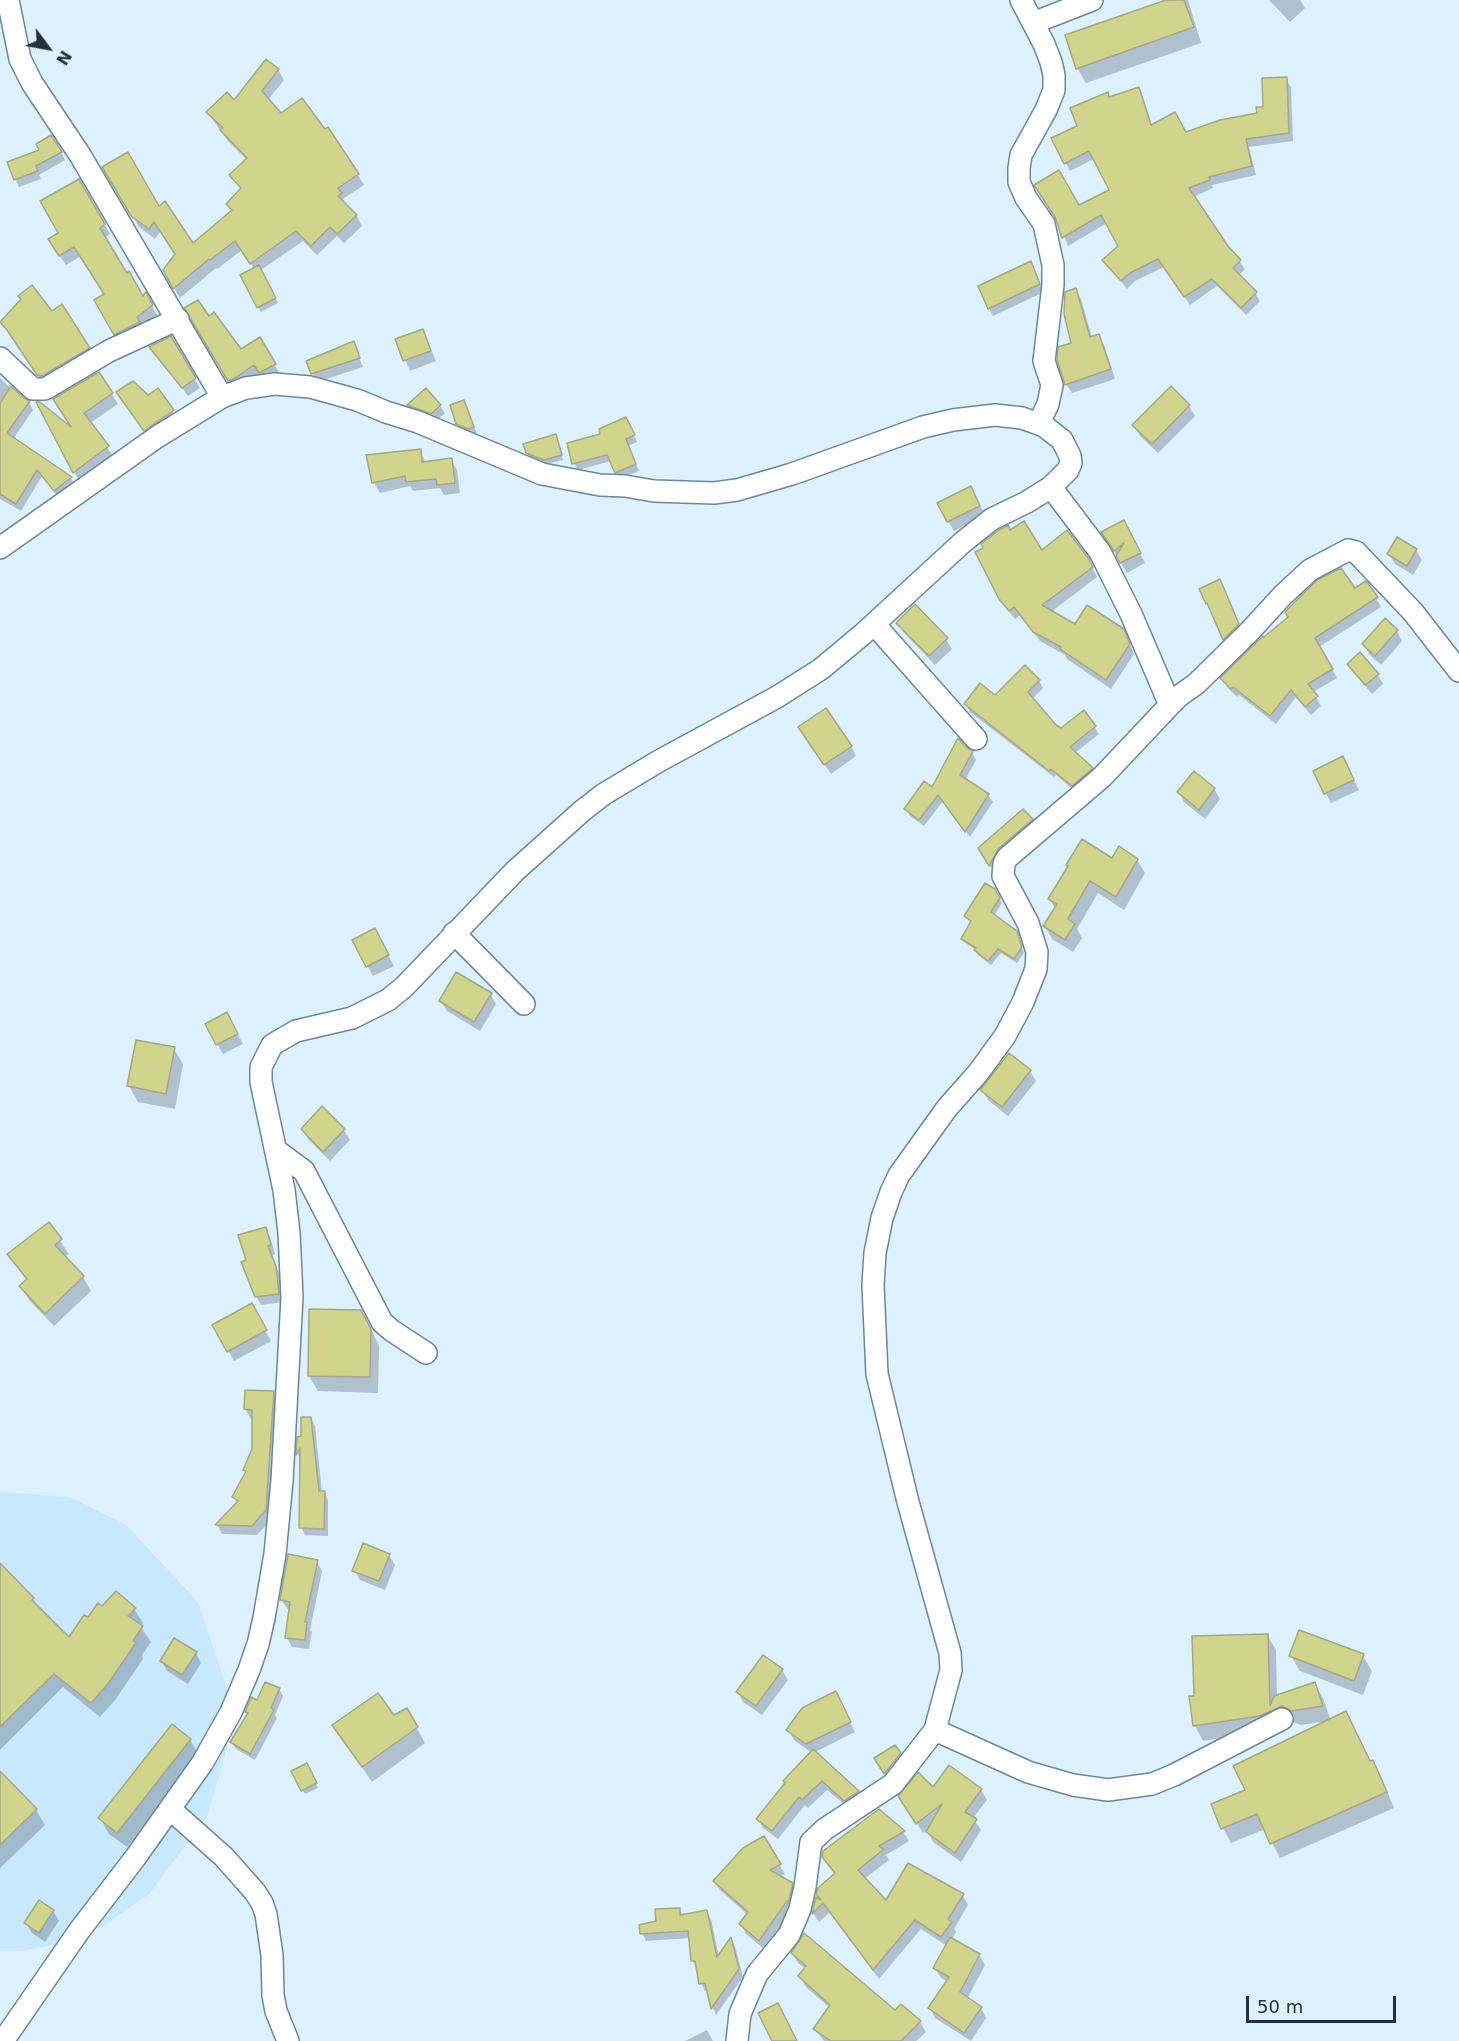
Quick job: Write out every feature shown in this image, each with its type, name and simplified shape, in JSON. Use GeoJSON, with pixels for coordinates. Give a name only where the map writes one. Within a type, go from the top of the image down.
{"type":"FeatureCollection","features":[{"type":"Feature","properties":{"kind":"street"},"geometry":{"type":"LineString","coordinates":[[8,0],[20,59],[32,83],[80,155],[222,397]]}},
{"type":"Feature","properties":{"kind":"street"},"geometry":{"type":"LineString","coordinates":[[1021,0],[1051,62],[1054,90],[1046,110],[1021,154],[1019,168],[1019,182],[1044,224],[1053,265],[1053,285],[1044,361],[1052,385],[1048,404],[1039,423]]}},
{"type":"Feature","properties":{"kind":"street"},"geometry":{"type":"LineString","coordinates":[[1033,23],[1092,0]]}},
{"type":"Feature","properties":{"kind":"street"},"geometry":{"type":"LineString","coordinates":[[0,358],[33,389],[45,389],[109,351],[178,319]]}},
{"type":"Feature","properties":{"kind":"street"},"geometry":{"type":"LineString","coordinates":[[0,548],[148,443],[222,397],[246,388],[268,384],[310,387],[357,400],[418,422],[543,474],[600,485],[685,492],[725,491],[758,486],[923,427],[953,420],[995,415],[1022,418],[1039,423],[1053,431],[1062,440],[1071,463],[1068,470],[1051,487],[992,519],[976,531],[821,669],[797,685],[659,760],[604,794],[540,848],[454,933],[404,987],[388,1000],[352,1018],[296,1030],[272,1045],[261,1067],[261,1082],[277,1151],[290,1233],[292,1297],[282,1481],[270,1588],[258,1644],[241,1689],[203,1762],[79,1931],[3,2041]]}},
{"type":"Feature","properties":{"kind":"street"},"geometry":{"type":"LineString","coordinates":[[1051,487],[1100,552],[1131,614],[1170,705]]}},
{"type":"Feature","properties":{"kind":"street"},"geometry":{"type":"LineString","coordinates":[[737,2041],[740,2014],[757,1974],[789,1935],[800,1910],[811,1842],[825,1829],[893,1784],[935,1730],[951,1670],[950,1653],[908,1502],[877,1374],[873,1285],[875,1253],[882,1218],[899,1175],[947,1108],[978,1073],[1005,1036],[1023,1002],[1036,969],[1037,952],[1028,923],[1003,876],[1007,858],[1102,777],[1170,705],[1196,684],[1242,640],[1283,595],[1310,570],[1348,550],[1356,552],[1413,612],[1459,672]]}},
{"type":"Feature","properties":{"kind":"street"},"geometry":{"type":"LineString","coordinates":[[874,624],[976,739]]}},
{"type":"Feature","properties":{"kind":"street"},"geometry":{"type":"LineString","coordinates":[[454,933],[524,1004]]}},
{"type":"Feature","properties":{"kind":"street"},"geometry":{"type":"LineString","coordinates":[[277,1151],[304,1171],[382,1322],[426,1353]]}},
{"type":"Feature","properties":{"kind":"street"},"geometry":{"type":"LineString","coordinates":[[935,1730],[1028,1772],[1073,1785],[1108,1790],[1152,1784],[1282,1719]]}},
{"type":"Feature","properties":{"kind":"street"},"geometry":{"type":"LineString","coordinates":[[170,1809],[224,1857],[262,1903],[266,1914],[272,1955],[273,1995],[276,2011],[288,2041]]}},
{"type":"Feature","properties":{"kind":"shaded area"},"geometry":{"type":"Polygon","coordinates":[[[0,1492],[69,1497],[126,1525],[198,1602],[227,1688],[227,1748],[207,1817],[149,1894],[104,1925],[62,1943],[21,1951],[0,1951],[0,1492]]]}},
{"type":"Feature","properties":{"kind":"building"},"geometry":{"type":"Polygon","coordinates":[[[1166,0],[1184,0],[1194,27],[1076,69],[1065,35],[1166,0]]]}},
{"type":"Feature","properties":{"kind":"building"},"geometry":{"type":"Polygon","coordinates":[[[266,59],[279,69],[262,91],[281,113],[302,98],[325,129],[328,127],[359,174],[338,188],[342,193],[338,196],[357,215],[337,234],[330,227],[311,246],[296,231],[250,264],[235,241],[173,289],[163,270],[175,254],[154,222],[149,229],[131,216],[102,167],[128,152],[159,206],[165,201],[193,243],[232,210],[226,204],[241,188],[229,175],[247,158],[220,130],[223,128],[206,112],[227,92],[234,100],[266,59]]]}},
{"type":"Feature","properties":{"kind":"building"},"geometry":{"type":"Polygon","coordinates":[[[1287,77],[1289,133],[1246,139],[1252,166],[1209,177],[1210,180],[1189,188],[1228,246],[1241,260],[1233,268],[1257,292],[1241,308],[1212,279],[1184,297],[1158,259],[1130,273],[1121,281],[1102,260],[1118,246],[1101,215],[1062,238],[1055,217],[1034,185],[1059,170],[1079,205],[1109,190],[1089,151],[1064,164],[1051,138],[1077,126],[1070,108],[1108,92],[1109,97],[1139,87],[1151,125],[1175,112],[1186,132],[1220,120],[1257,113],[1256,107],[1263,107],[1262,78],[1287,77]]]}},
{"type":"Feature","properties":{"kind":"building"},"geometry":{"type":"Polygon","coordinates":[[[51,135],[62,152],[36,166],[38,171],[14,180],[7,162],[39,150],[36,144],[51,135]]]}},
{"type":"Feature","properties":{"kind":"building"},"geometry":{"type":"Polygon","coordinates":[[[79,179],[105,224],[100,228],[127,273],[129,271],[143,296],[146,292],[153,305],[137,317],[140,322],[114,335],[94,300],[104,294],[74,247],[59,256],[48,239],[58,233],[40,201],[79,179]]]}},
{"type":"Feature","properties":{"kind":"building"},"geometry":{"type":"Polygon","coordinates":[[[1031,261],[1040,284],[988,309],[978,286],[1031,261]]]}},
{"type":"Feature","properties":{"kind":"building"},"geometry":{"type":"Polygon","coordinates":[[[259,265],[276,298],[257,308],[240,275],[259,265]]]}},
{"type":"Feature","properties":{"kind":"building"},"geometry":{"type":"Polygon","coordinates":[[[32,285],[52,311],[62,304],[90,348],[42,376],[37,375],[0,322],[21,299],[18,296],[32,285]]]}},
{"type":"Feature","properties":{"kind":"building"},"geometry":{"type":"Polygon","coordinates":[[[1076,288],[1090,337],[1099,334],[1111,369],[1065,385],[1057,360],[1058,347],[1071,343],[1064,314],[1065,292],[1076,288]]]}},
{"type":"Feature","properties":{"kind":"building"},"geometry":{"type":"Polygon","coordinates":[[[198,300],[209,316],[214,312],[241,349],[260,337],[276,364],[259,373],[254,365],[228,381],[184,308],[198,300]]]}},
{"type":"Feature","properties":{"kind":"building"},"geometry":{"type":"Polygon","coordinates":[[[423,329],[431,351],[403,361],[395,339],[423,329]]]}},
{"type":"Feature","properties":{"kind":"building"},"geometry":{"type":"Polygon","coordinates":[[[171,336],[196,378],[182,388],[149,347],[171,336]]]}},
{"type":"Feature","properties":{"kind":"building"},"geometry":{"type":"Polygon","coordinates":[[[354,341],[360,358],[311,374],[306,361],[354,341]]]}},
{"type":"Feature","properties":{"kind":"building"},"geometry":{"type":"Polygon","coordinates":[[[99,372],[113,393],[84,413],[109,446],[73,473],[36,402],[40,402],[71,427],[53,399],[99,372]]]}},
{"type":"Feature","properties":{"kind":"building"},"geometry":{"type":"Polygon","coordinates":[[[133,381],[148,395],[158,388],[174,410],[144,431],[116,392],[133,381]]]}},
{"type":"Feature","properties":{"kind":"building"},"geometry":{"type":"Polygon","coordinates":[[[11,386],[30,401],[7,433],[72,477],[54,491],[37,470],[16,504],[0,494],[0,403],[11,386]]]}},
{"type":"Feature","properties":{"kind":"building"},"geometry":{"type":"Polygon","coordinates":[[[1171,386],[1190,405],[1152,444],[1132,425],[1171,386]]]}},
{"type":"Feature","properties":{"kind":"building"},"geometry":{"type":"Polygon","coordinates":[[[426,388],[441,405],[431,414],[407,405],[426,388]]]}},
{"type":"Feature","properties":{"kind":"building"},"geometry":{"type":"Polygon","coordinates":[[[464,400],[474,427],[468,429],[456,424],[450,405],[464,400]]]}},
{"type":"Feature","properties":{"kind":"building"},"geometry":{"type":"Polygon","coordinates":[[[626,417],[635,435],[626,439],[636,464],[615,473],[607,455],[572,464],[567,443],[600,434],[599,429],[626,417]]]}},
{"type":"Feature","properties":{"kind":"building"},"geometry":{"type":"Polygon","coordinates":[[[556,434],[562,455],[544,460],[526,453],[523,444],[556,434]]]}},
{"type":"Feature","properties":{"kind":"building"},"geometry":{"type":"Polygon","coordinates":[[[421,449],[422,462],[452,458],[455,483],[437,485],[436,479],[406,482],[405,476],[372,483],[366,455],[421,449]]]}},
{"type":"Feature","properties":{"kind":"building"},"geometry":{"type":"Polygon","coordinates":[[[971,486],[980,506],[947,522],[937,503],[971,486]]]}},
{"type":"Feature","properties":{"kind":"building"},"geometry":{"type":"Polygon","coordinates":[[[1124,520],[1141,553],[1120,563],[1116,556],[1124,543],[1114,551],[1101,532],[1124,520]]]}},
{"type":"Feature","properties":{"kind":"building"},"geometry":{"type":"Polygon","coordinates":[[[1024,521],[1042,550],[1067,530],[1089,559],[1093,567],[1042,605],[1075,624],[1087,605],[1124,629],[1130,644],[1106,680],[1060,649],[1061,647],[1033,632],[1014,607],[1009,611],[999,599],[975,552],[983,548],[981,544],[999,530],[1008,525],[1010,530],[1024,521]]]}},
{"type":"Feature","properties":{"kind":"building"},"geometry":{"type":"Polygon","coordinates":[[[1397,537],[1417,549],[1407,566],[1387,554],[1397,537]]]}},
{"type":"Feature","properties":{"kind":"building"},"geometry":{"type":"Polygon","coordinates":[[[1341,568],[1355,588],[1366,581],[1378,597],[1315,638],[1333,669],[1308,684],[1318,696],[1305,707],[1291,690],[1270,716],[1233,687],[1231,689],[1220,678],[1263,636],[1288,617],[1285,612],[1317,580],[1341,568]]]}},
{"type":"Feature","properties":{"kind":"building"},"geometry":{"type":"Polygon","coordinates":[[[1220,579],[1239,624],[1223,640],[1199,589],[1220,579]]]}},
{"type":"Feature","properties":{"kind":"building"},"geometry":{"type":"Polygon","coordinates":[[[915,604],[948,638],[929,656],[896,623],[915,604]]]}},
{"type":"Feature","properties":{"kind":"building"},"geometry":{"type":"Polygon","coordinates":[[[1385,618],[1398,630],[1375,656],[1362,644],[1385,618]]]}},
{"type":"Feature","properties":{"kind":"building"},"geometry":{"type":"Polygon","coordinates":[[[1360,652],[1379,674],[1365,685],[1347,664],[1360,652]]]}},
{"type":"Feature","properties":{"kind":"building"},"geometry":{"type":"Polygon","coordinates":[[[1025,665],[1040,680],[1028,692],[1056,725],[1061,728],[1084,710],[1096,726],[1070,747],[1093,768],[1072,786],[1051,769],[1049,771],[964,704],[980,683],[995,695],[1025,665]]]}},
{"type":"Feature","properties":{"kind":"building"},"geometry":{"type":"Polygon","coordinates":[[[826,708],[852,746],[824,765],[798,727],[826,708]]]}},
{"type":"Feature","properties":{"kind":"building"},"geometry":{"type":"Polygon","coordinates":[[[958,738],[973,751],[960,775],[989,794],[965,832],[938,795],[919,820],[904,809],[924,781],[932,787],[958,738]]]}},
{"type":"Feature","properties":{"kind":"building"},"geometry":{"type":"Polygon","coordinates":[[[1343,756],[1354,780],[1324,794],[1313,771],[1343,756]]]}},
{"type":"Feature","properties":{"kind":"building"},"geometry":{"type":"Polygon","coordinates":[[[1194,771],[1215,788],[1199,810],[1177,792],[1194,771]]]}},
{"type":"Feature","properties":{"kind":"building"},"geometry":{"type":"Polygon","coordinates":[[[1023,809],[1033,819],[998,849],[989,866],[978,848],[1023,809]]]}},
{"type":"Feature","properties":{"kind":"building"},"geometry":{"type":"Polygon","coordinates":[[[1082,839],[1112,858],[1119,846],[1138,859],[1116,897],[1090,881],[1068,919],[1075,924],[1065,940],[1043,926],[1057,904],[1048,899],[1082,839]]]}},
{"type":"Feature","properties":{"kind":"building"},"geometry":{"type":"Polygon","coordinates":[[[985,883],[995,889],[1000,898],[991,912],[1017,931],[1022,947],[1014,959],[998,949],[988,961],[974,950],[976,948],[961,939],[971,921],[964,916],[985,883]]]}},
{"type":"Feature","properties":{"kind":"building"},"geometry":{"type":"Polygon","coordinates":[[[375,928],[389,955],[366,967],[352,940],[375,928]]]}},
{"type":"Feature","properties":{"kind":"building"},"geometry":{"type":"Polygon","coordinates":[[[456,972],[492,993],[474,1022],[439,1001],[456,972]]]}},
{"type":"Feature","properties":{"kind":"building"},"geometry":{"type":"Polygon","coordinates":[[[227,1012],[238,1034],[216,1045],[205,1024],[227,1012]]]}},
{"type":"Feature","properties":{"kind":"building"},"geometry":{"type":"Polygon","coordinates":[[[136,1040],[175,1047],[166,1094],[127,1086],[136,1040]]]}},
{"type":"Feature","properties":{"kind":"building"},"geometry":{"type":"Polygon","coordinates":[[[1009,1053],[1031,1070],[1002,1107],[980,1090],[1009,1053]]]}},
{"type":"Feature","properties":{"kind":"building"},"geometry":{"type":"Polygon","coordinates":[[[322,1106],[345,1129],[323,1152],[301,1129],[322,1106]]]}},
{"type":"Feature","properties":{"kind":"building"},"geometry":{"type":"Polygon","coordinates":[[[49,1222],[62,1239],[55,1245],[84,1276],[45,1314],[19,1286],[27,1279],[7,1254],[49,1222]]]}},
{"type":"Feature","properties":{"kind":"building"},"geometry":{"type":"Polygon","coordinates":[[[266,1227],[271,1245],[268,1246],[276,1266],[279,1294],[255,1297],[241,1262],[246,1260],[238,1235],[266,1227]]]}},
{"type":"Feature","properties":{"kind":"building"},"geometry":{"type":"Polygon","coordinates":[[[252,1303],[267,1330],[227,1352],[212,1325],[252,1303]]]}},
{"type":"Feature","properties":{"kind":"building"},"geometry":{"type":"Polygon","coordinates":[[[309,1309],[361,1310],[371,1329],[370,1377],[308,1376],[309,1309]]]}},
{"type":"Feature","properties":{"kind":"building"},"geometry":{"type":"Polygon","coordinates":[[[245,1390],[274,1391],[266,1510],[252,1526],[215,1525],[238,1501],[232,1497],[246,1471],[243,1470],[252,1449],[252,1410],[244,1409],[245,1390]]]}},
{"type":"Feature","properties":{"kind":"building"},"geometry":{"type":"Polygon","coordinates":[[[301,1417],[311,1417],[319,1491],[325,1491],[324,1529],[299,1528],[300,1448],[296,1455],[297,1437],[301,1436],[301,1417]]]}},
{"type":"Feature","properties":{"kind":"building"},"geometry":{"type":"Polygon","coordinates":[[[363,1543],[390,1554],[379,1581],[352,1571],[363,1543]]]}},
{"type":"Feature","properties":{"kind":"building"},"geometry":{"type":"Polygon","coordinates":[[[288,1554],[318,1560],[305,1622],[307,1622],[305,1640],[285,1638],[290,1602],[280,1600],[288,1554]]]}},
{"type":"Feature","properties":{"kind":"building"},"geometry":{"type":"Polygon","coordinates":[[[0,1563],[34,1598],[32,1600],[69,1637],[84,1615],[88,1617],[98,1603],[102,1606],[116,1591],[136,1608],[128,1616],[143,1626],[133,1641],[136,1643],[107,1685],[91,1703],[54,1674],[0,1727],[0,1563]]]}},
{"type":"Feature","properties":{"kind":"building"},"geometry":{"type":"Polygon","coordinates":[[[1299,1630],[1364,1654],[1354,1681],[1289,1656],[1299,1630]]]}},
{"type":"Feature","properties":{"kind":"building"},"geometry":{"type":"Polygon","coordinates":[[[1268,1634],[1270,1706],[1274,1696],[1315,1682],[1323,1706],[1291,1711],[1282,1706],[1260,1716],[1193,1726],[1189,1696],[1194,1696],[1192,1636],[1268,1634]]]}},
{"type":"Feature","properties":{"kind":"building"},"geometry":{"type":"Polygon","coordinates":[[[174,1638],[197,1652],[182,1675],[160,1661],[174,1638]]]}},
{"type":"Feature","properties":{"kind":"building"},"geometry":{"type":"Polygon","coordinates":[[[763,1655],[783,1669],[756,1706],[736,1692],[763,1655]]]}},
{"type":"Feature","properties":{"kind":"building"},"geometry":{"type":"Polygon","coordinates":[[[265,1682],[280,1688],[271,1708],[274,1710],[250,1754],[230,1742],[248,1713],[245,1712],[251,1697],[257,1700],[265,1682]]]}},
{"type":"Feature","properties":{"kind":"building"},"geometry":{"type":"Polygon","coordinates":[[[836,1691],[851,1722],[806,1744],[786,1730],[802,1708],[836,1691]]]}},
{"type":"Feature","properties":{"kind":"building"},"geometry":{"type":"Polygon","coordinates":[[[378,1693],[394,1715],[407,1708],[418,1727],[362,1767],[332,1725],[378,1693]]]}},
{"type":"Feature","properties":{"kind":"building"},"geometry":{"type":"Polygon","coordinates":[[[1346,1711],[1370,1761],[1373,1760],[1387,1792],[1270,1844],[1257,1814],[1221,1829],[1211,1804],[1245,1790],[1233,1766],[1346,1711]]]}},
{"type":"Feature","properties":{"kind":"building"},"geometry":{"type":"Polygon","coordinates":[[[172,1724],[191,1739],[117,1833],[98,1818],[172,1724]]]}},
{"type":"Feature","properties":{"kind":"building"},"geometry":{"type":"Polygon","coordinates":[[[895,1745],[901,1753],[884,1774],[874,1758],[895,1745]]]}},
{"type":"Feature","properties":{"kind":"building"},"geometry":{"type":"Polygon","coordinates":[[[813,1749],[859,1791],[844,1801],[822,1781],[802,1800],[799,1797],[772,1831],[756,1819],[785,1783],[783,1781],[813,1749]]]}},
{"type":"Feature","properties":{"kind":"building"},"geometry":{"type":"Polygon","coordinates":[[[307,1763],[317,1783],[301,1791],[291,1771],[307,1763]]]}},
{"type":"Feature","properties":{"kind":"building"},"geometry":{"type":"Polygon","coordinates":[[[949,1765],[982,1789],[965,1812],[977,1819],[955,1853],[926,1832],[942,1804],[916,1824],[898,1796],[918,1772],[933,1787],[949,1765]]]}},
{"type":"Feature","properties":{"kind":"building"},"geometry":{"type":"Polygon","coordinates":[[[0,1771],[37,1809],[0,1845],[0,1771]]]}},
{"type":"Feature","properties":{"kind":"building"},"geometry":{"type":"Polygon","coordinates":[[[879,1809],[905,1831],[879,1846],[884,1849],[858,1870],[886,1900],[908,1863],[964,1894],[948,1919],[952,1922],[941,1937],[915,1920],[873,1970],[823,1903],[812,1914],[816,1897],[821,1900],[816,1894],[818,1888],[835,1873],[822,1857],[823,1851],[879,1809]]]}},
{"type":"Feature","properties":{"kind":"building"},"geometry":{"type":"Polygon","coordinates":[[[764,1836],[781,1864],[770,1870],[793,1883],[789,1901],[759,1941],[739,1924],[748,1912],[713,1881],[743,1848],[764,1836]]]}},
{"type":"Feature","properties":{"kind":"building"},"geometry":{"type":"Polygon","coordinates":[[[39,1900],[54,1910],[39,1933],[24,1923],[39,1900]]]}},
{"type":"Feature","properties":{"kind":"building"},"geometry":{"type":"Polygon","coordinates":[[[680,1908],[680,1915],[707,1910],[717,1957],[731,1937],[739,1969],[711,2009],[705,1983],[699,1984],[695,1961],[691,1961],[688,1931],[640,1934],[639,1925],[656,1921],[655,1909],[680,1908]]]}},
{"type":"Feature","properties":{"kind":"building"},"geometry":{"type":"Polygon","coordinates":[[[804,1933],[895,2010],[901,2004],[921,2021],[901,2041],[831,2041],[813,2029],[830,2005],[798,1976],[806,1966],[791,1953],[804,1933]]]}},
{"type":"Feature","properties":{"kind":"building"},"geometry":{"type":"Polygon","coordinates":[[[950,1937],[980,1954],[960,1992],[982,2007],[964,2033],[928,2008],[949,1977],[933,1968],[950,1937]]]}},
{"type":"Feature","properties":{"kind":"building"},"geometry":{"type":"Polygon","coordinates":[[[778,2003],[797,2041],[772,2041],[758,2013],[778,2003]]]}}]}
